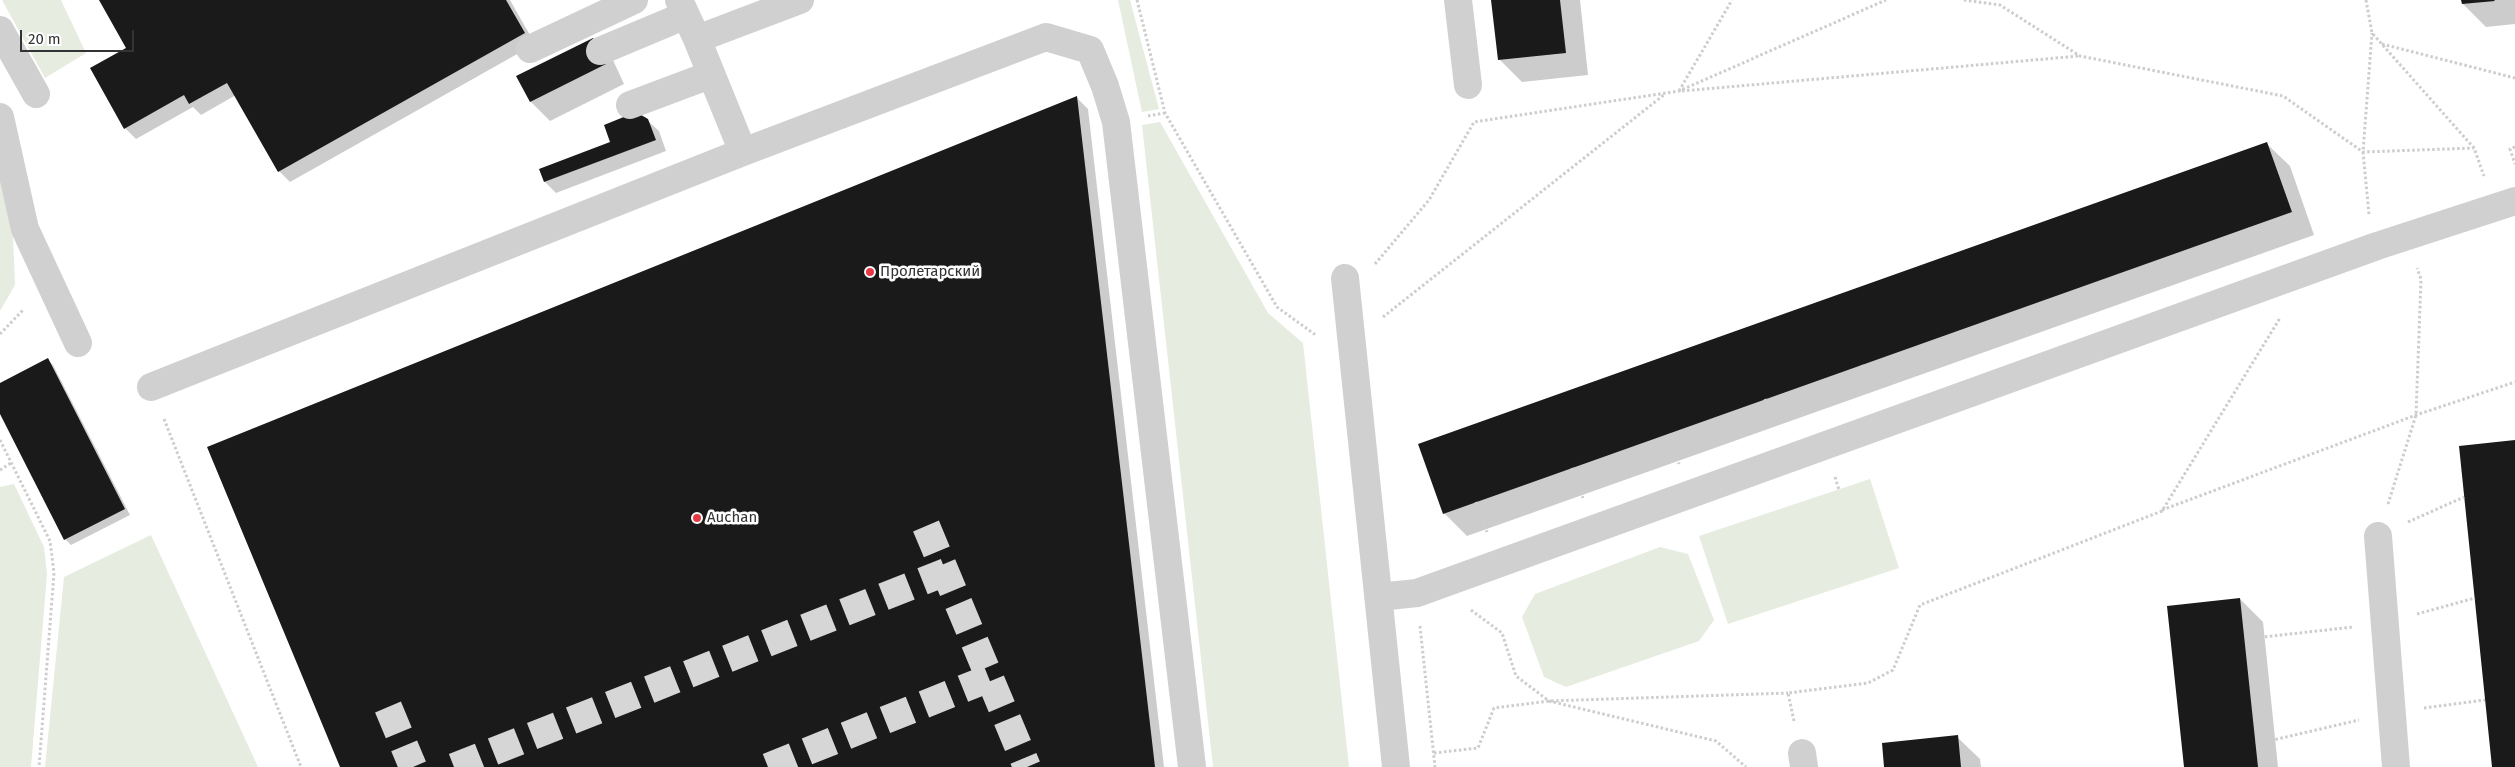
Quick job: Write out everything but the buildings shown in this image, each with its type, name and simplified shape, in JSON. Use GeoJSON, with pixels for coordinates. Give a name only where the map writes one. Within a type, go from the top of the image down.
{"type":"FeatureCollection","features":[{"type":"Feature","properties":{"kind":"lane"},"geometry":{"type":"LineString","coordinates":[[530,50],[634,0]]}},
{"type":"Feature","properties":{"kind":"lane"},"geometry":{"type":"LineString","coordinates":[[697,39],[800,0]]}},
{"type":"Feature","properties":{"kind":"lane"},"geometry":{"type":"LineString","coordinates":[[1458,0],[1468,85]]}},
{"type":"Feature","properties":{"kind":"lane"},"geometry":{"type":"LineString","coordinates":[[600,51],[682,7],[743,152]]}},
{"type":"Feature","properties":{"kind":"lane"},"geometry":{"type":"LineString","coordinates":[[151,388],[743,152],[1046,37],[1090,50],[1105,86],[1116,122],[1192,767]]}},
{"type":"Feature","properties":{"kind":"lane"},"geometry":{"type":"LineString","coordinates":[[3,43],[36,94]]}},
{"type":"Feature","properties":{"kind":"lane"},"geometry":{"type":"LineString","coordinates":[[630,105],[710,75]]}},
{"type":"Feature","properties":{"kind":"lane"},"geometry":{"type":"LineString","coordinates":[[0,116],[24,229],[78,343]]}},
{"type":"Feature","properties":{"kind":"lane"},"geometry":{"type":"LineString","coordinates":[[1379,597],[1428,589],[2309,270],[2515,201]]}},
{"type":"Feature","properties":{"kind":"lane"},"geometry":{"type":"LineString","coordinates":[[1346,287],[1396,767]]}},
{"type":"Feature","properties":{"kind":"lane"},"geometry":{"type":"LineString","coordinates":[[2378,536],[2396,767]]}},
{"type":"Feature","properties":{"kind":"path"},"geometry":{"type":"LineString","coordinates":[[1136,0],[1165,113],[1278,307],[1354,363]]}},
{"type":"Feature","properties":{"kind":"path"},"geometry":{"type":"LineString","coordinates":[[1678,91],[1732,0]]}},
{"type":"Feature","properties":{"kind":"path"},"geometry":{"type":"LineString","coordinates":[[1678,91],[1886,0]]}},
{"type":"Feature","properties":{"kind":"path"},"geometry":{"type":"LineString","coordinates":[[1964,0],[2000,5],[2080,56]]}},
{"type":"Feature","properties":{"kind":"path"},"geometry":{"type":"LineString","coordinates":[[2366,0],[2372,33],[2363,152],[2370,223],[2377,246]]}},
{"type":"Feature","properties":{"kind":"path"},"geometry":{"type":"LineString","coordinates":[[1346,287],[1429,200],[1474,122],[1678,91],[2080,56],[2283,96],[2363,152],[2474,148],[2372,33]]}},
{"type":"Feature","properties":{"kind":"path"},"geometry":{"type":"LineString","coordinates":[[2382,44],[2515,78]]}},
{"type":"Feature","properties":{"kind":"path"},"geometry":{"type":"LineString","coordinates":[[1377,315],[1378,321],[1665,93]]}},
{"type":"Feature","properties":{"kind":"path"},"geometry":{"type":"LineString","coordinates":[[2515,147],[2510,149],[2515,164]]}},
{"type":"Feature","properties":{"kind":"path"},"geometry":{"type":"LineString","coordinates":[[2378,536],[2416,415],[2421,279],[2406,236]]}},
{"type":"Feature","properties":{"kind":"path"},"geometry":{"type":"LineString","coordinates":[[2162,511],[2309,270]]}},
{"type":"Feature","properties":{"kind":"path"},"geometry":{"type":"LineString","coordinates":[[1434,753],[1478,748],[1494,708],[1550,701],[1788,693],[1868,684],[1893,670],[1920,605],[2416,415],[2515,382]]}},
{"type":"Feature","properties":{"kind":"path"},"geometry":{"type":"LineString","coordinates":[[151,388],[301,767]]}},
{"type":"Feature","properties":{"kind":"path"},"geometry":{"type":"LineString","coordinates":[[0,440],[50,541],[54,573],[39,767]]}},
{"type":"Feature","properties":{"kind":"path"},"geometry":{"type":"LineString","coordinates":[[0,470],[10,463]]}},
{"type":"Feature","properties":{"kind":"path"},"geometry":{"type":"LineString","coordinates":[[2378,536],[2464,497]]}},
{"type":"Feature","properties":{"kind":"path"},"geometry":{"type":"LineString","coordinates":[[1428,589],[1502,634],[1516,676],[1550,701],[1716,742],[1746,767]]}},
{"type":"Feature","properties":{"kind":"path"},"geometry":{"type":"LineString","coordinates":[[1428,589],[1435,767]]}},
{"type":"Feature","properties":{"kind":"path"},"geometry":{"type":"LineString","coordinates":[[2245,639],[2385,623],[2475,598]]}},
{"type":"Feature","properties":{"kind":"path"},"geometry":{"type":"LineString","coordinates":[[1788,693],[1803,760]]}},
{"type":"Feature","properties":{"kind":"path"},"geometry":{"type":"LineString","coordinates":[[2256,744],[2392,712],[2485,700]]}},
{"type":"Feature","properties":{"kind":"shaded area"},"geometry":{"type":"Polygon","coordinates":[[[2,0],[61,0],[86,53],[45,78],[2,0]]]}},
{"type":"Feature","properties":{"kind":"shaded area"},"geometry":{"type":"Polygon","coordinates":[[[1118,0],[1130,0],[1159,109],[1142,112],[1118,0]]]}},
{"type":"Feature","properties":{"kind":"shaded area"},"geometry":{"type":"Polygon","coordinates":[[[1160,122],[1268,313],[1303,343],[1349,767],[1213,767],[1142,125],[1160,122]]]}},
{"type":"Feature","properties":{"kind":"shaded area"},"geometry":{"type":"Polygon","coordinates":[[[0,175],[13,238],[15,285],[0,311],[0,175]]]}},
{"type":"Feature","properties":{"kind":"shaded area"},"geometry":{"type":"Polygon","coordinates":[[[1870,479],[1899,568],[1728,624],[1699,536],[1870,479]]]}},
{"type":"Feature","properties":{"kind":"shaded area"},"geometry":{"type":"Polygon","coordinates":[[[14,484],[44,547],[47,574],[31,767],[0,767],[0,487],[14,484]]]}},
{"type":"Feature","properties":{"kind":"shaded area"},"geometry":{"type":"Polygon","coordinates":[[[151,535],[258,767],[45,767],[64,577],[151,535]]]}},
{"type":"Feature","properties":{"kind":"shaded area"},"geometry":{"type":"Polygon","coordinates":[[[1660,547],[1688,554],[1714,620],[1699,641],[1566,687],[1544,677],[1522,617],[1535,594],[1660,547]]]}},
{"type":"Feature","properties":{"kind":"tunnel"},"geometry":{"type":"LineString","coordinates":[[926,526],[1027,767]]}},
{"type":"Feature","properties":{"kind":"tunnel"},"geometry":{"type":"LineString","coordinates":[[454,767],[946,572]]}},
{"type":"Feature","properties":{"kind":"tunnel"},"geometry":{"type":"LineString","coordinates":[[768,767],[990,678]]}},
{"type":"Feature","properties":{"kind":"tunnel"},"geometry":{"type":"LineString","coordinates":[[388,707],[413,767]]}},
{"type":"Feature","properties":{"kind":"place","name":"Пролетарский"},"geometry":{"type":"Point","coordinates":[870,272]}},
{"type":"Feature","properties":{"kind":"place","name":"Auchan"},"geometry":{"type":"Point","coordinates":[697,518]}}]}
